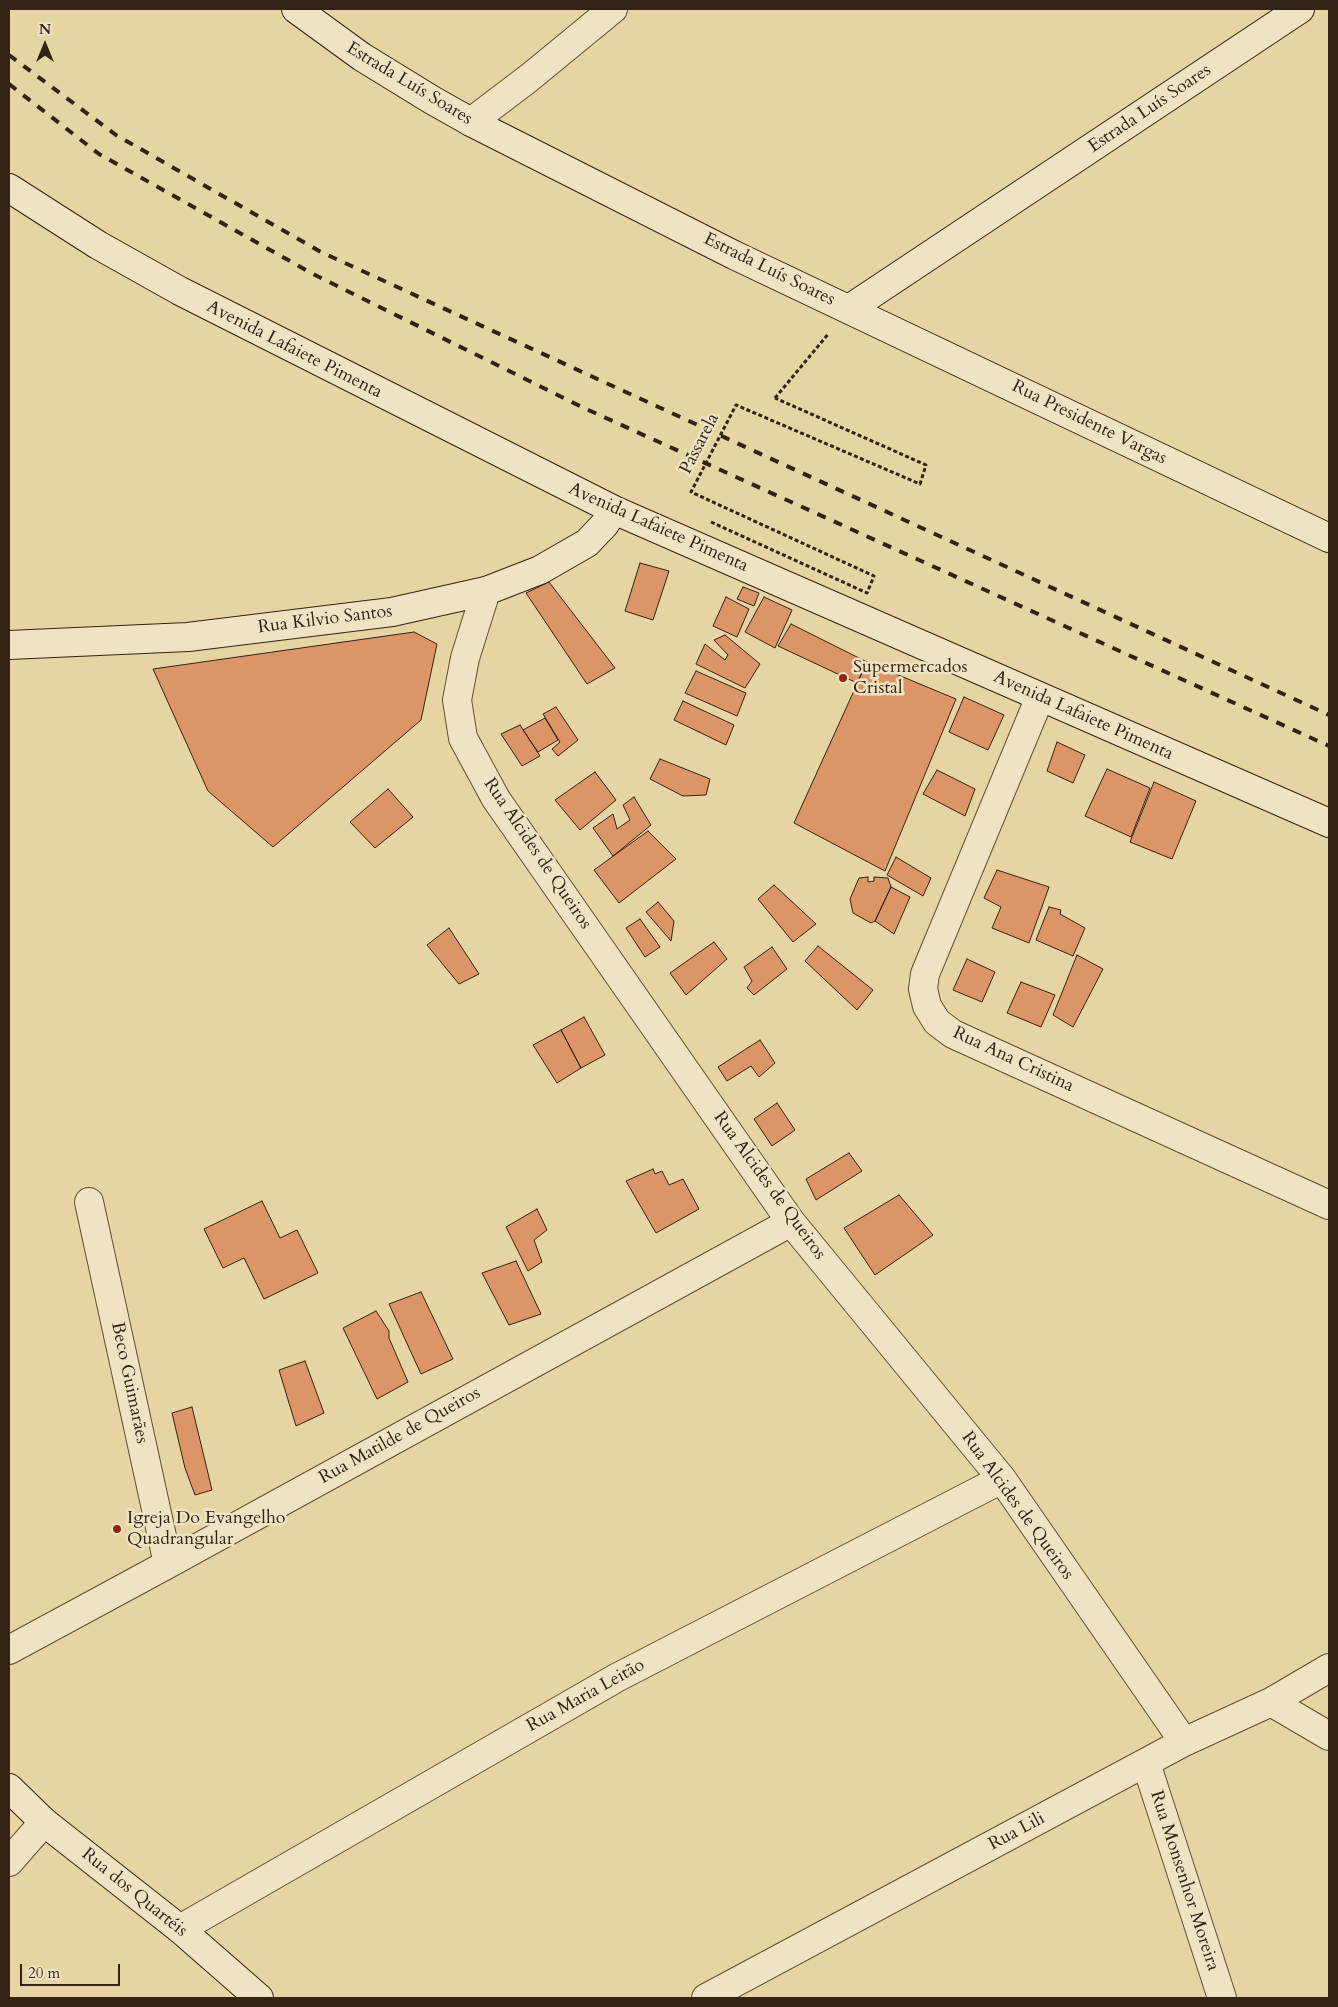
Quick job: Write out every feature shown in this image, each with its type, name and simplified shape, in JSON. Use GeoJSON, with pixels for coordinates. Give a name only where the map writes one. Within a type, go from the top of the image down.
{"type":"FeatureCollection","features":[{"type":"Feature","properties":{"kind":"street","name":"Estrada Luís Soares"},"geometry":{"type":"LineString","coordinates":[[296,9],[362,57],[471,122],[734,255],[849,308],[1300,9]]}},
{"type":"Feature","properties":{"kind":"street"},"geometry":{"type":"LineString","coordinates":[[471,122],[529,78],[613,9]]}},
{"type":"Feature","properties":{"kind":"street","name":"Avenida Lafaiete Pimenta"},"geometry":{"type":"LineString","coordinates":[[9,188],[98,245],[180,291],[614,510],[1329,823]]}},
{"type":"Feature","properties":{"kind":"street","name":"Rua Presidente Vargas"},"geometry":{"type":"LineString","coordinates":[[849,308],[1329,538]]}},
{"type":"Feature","properties":{"kind":"street","name":"Rua Kilvio Santos"},"geometry":{"type":"LineString","coordinates":[[9,645],[188,637],[392,612],[486,590],[540,570],[587,543],[605,524],[614,510]]}},
{"type":"Feature","properties":{"kind":"street","name":"Rua Alcides de Queiros"},"geometry":{"type":"LineString","coordinates":[[486,590],[465,658],[456,700],[463,738],[496,799],[791,1222],[1002,1479],[1184,1742]]}},
{"type":"Feature","properties":{"kind":"street","name":"Rua Ana Cristina"},"geometry":{"type":"LineString","coordinates":[[1040,697],[925,974],[923,989],[927,1006],[937,1022],[952,1034],[1329,1205]]}},
{"type":"Feature","properties":{"kind":"street","name":"Beco Guimarães"},"geometry":{"type":"LineString","coordinates":[[89,1202],[168,1564]]}},
{"type":"Feature","properties":{"kind":"street","name":"Rua Matilde de Queiros"},"geometry":{"type":"LineString","coordinates":[[9,1650],[791,1222]]}},
{"type":"Feature","properties":{"kind":"street","name":"Rua Maria Leitão"},"geometry":{"type":"LineString","coordinates":[[180,1929],[618,1677],[1002,1479]]}},
{"type":"Feature","properties":{"kind":"street","name":"Rua Lili"},"geometry":{"type":"LineString","coordinates":[[706,1998],[1184,1742],[1271,1702],[1329,1668]]}},
{"type":"Feature","properties":{"kind":"street"},"geometry":{"type":"LineString","coordinates":[[1271,1702],[1329,1736]]}},
{"type":"Feature","properties":{"kind":"street","name":"Rua Monsenhor Moreira"},"geometry":{"type":"LineString","coordinates":[[1146,1764],[1222,1998]]}},
{"type":"Feature","properties":{"kind":"street","name":"Rua dos Quartéis"},"geometry":{"type":"LineString","coordinates":[[9,1788],[44,1822],[180,1929],[259,1998]]}},
{"type":"Feature","properties":{"kind":"street"},"geometry":{"type":"LineString","coordinates":[[9,1862],[44,1822]]}},
{"type":"Feature","properties":{"kind":"path","name":"Passarela"},"geometry":{"type":"LineString","coordinates":[[711,522],[867,593],[874,576],[691,492],[736,405],[920,484],[926,465],[775,398],[849,308]]}},
{"type":"Feature","properties":{"kind":"building"},"geometry":{"type":"Polygon","coordinates":[[[640,563],[669,571],[653,620],[625,611],[640,563]]]}},
{"type":"Feature","properties":{"kind":"building"},"geometry":{"type":"Polygon","coordinates":[[[549,582],[615,668],[587,684],[526,593],[549,582]]]}},
{"type":"Feature","properties":{"kind":"building"},"geometry":{"type":"Polygon","coordinates":[[[743,587],[759,593],[754,606],[737,599],[743,587]]]}},
{"type":"Feature","properties":{"kind":"building"},"geometry":{"type":"Polygon","coordinates":[[[726,597],[749,609],[737,637],[713,626],[726,597]]]}},
{"type":"Feature","properties":{"kind":"building"},"geometry":{"type":"Polygon","coordinates":[[[764,597],[792,610],[775,648],[745,632],[764,597]]]}},
{"type":"Feature","properties":{"kind":"building"},"geometry":{"type":"Polygon","coordinates":[[[791,624],[867,662],[857,683],[778,646],[791,624]]]}},
{"type":"Feature","properties":{"kind":"building"},"geometry":{"type":"Polygon","coordinates":[[[414,632],[437,644],[421,720],[273,847],[208,791],[153,669],[414,632]]]}},
{"type":"Feature","properties":{"kind":"building"},"geometry":{"type":"Polygon","coordinates":[[[725,635],[760,664],[745,688],[696,664],[705,644],[725,660],[728,655],[714,640],[725,635]]]}},
{"type":"Feature","properties":{"kind":"building"},"geometry":{"type":"Polygon","coordinates":[[[867,662],[956,699],[885,871],[794,823],[867,662]]]}},
{"type":"Feature","properties":{"kind":"building"},"geometry":{"type":"Polygon","coordinates":[[[696,671],[746,693],[737,716],[685,693],[696,671]]]}},
{"type":"Feature","properties":{"kind":"building"},"geometry":{"type":"Polygon","coordinates":[[[964,697],[1004,715],[988,750],[949,732],[964,697]]]}},
{"type":"Feature","properties":{"kind":"building"},"geometry":{"type":"Polygon","coordinates":[[[683,701],[734,725],[726,745],[674,720],[683,701]]]}},
{"type":"Feature","properties":{"kind":"building"},"geometry":{"type":"Polygon","coordinates":[[[556,707],[578,740],[558,756],[552,749],[560,742],[543,714],[556,707]]]}},
{"type":"Feature","properties":{"kind":"building"},"geometry":{"type":"Polygon","coordinates":[[[545,718],[558,740],[538,752],[523,730],[545,718]]]}},
{"type":"Feature","properties":{"kind":"building"},"geometry":{"type":"Polygon","coordinates":[[[520,725],[540,756],[522,766],[501,734],[520,725]]]}},
{"type":"Feature","properties":{"kind":"building"},"geometry":{"type":"Polygon","coordinates":[[[1057,742],[1085,755],[1073,783],[1047,771],[1057,742]]]}},
{"type":"Feature","properties":{"kind":"building"},"geometry":{"type":"Polygon","coordinates":[[[660,759],[710,779],[706,795],[683,796],[650,779],[660,759]]]}},
{"type":"Feature","properties":{"kind":"building"},"geometry":{"type":"Polygon","coordinates":[[[1107,769],[1150,788],[1131,837],[1085,816],[1107,769]]]}},
{"type":"Feature","properties":{"kind":"building"},"geometry":{"type":"Polygon","coordinates":[[[937,770],[975,789],[965,816],[923,794],[937,770]]]}},
{"type":"Feature","properties":{"kind":"building"},"geometry":{"type":"Polygon","coordinates":[[[595,772],[616,800],[580,830],[555,800],[595,772]]]}},
{"type":"Feature","properties":{"kind":"building"},"geometry":{"type":"Polygon","coordinates":[[[1154,782],[1196,801],[1172,859],[1130,842],[1154,782]]]}},
{"type":"Feature","properties":{"kind":"building"},"geometry":{"type":"Polygon","coordinates":[[[388,789],[413,817],[375,848],[350,822],[388,789]]]}},
{"type":"Feature","properties":{"kind":"building"},"geometry":{"type":"Polygon","coordinates":[[[634,797],[651,825],[613,856],[593,828],[613,814],[617,829],[630,820],[623,805],[634,797]]]}},
{"type":"Feature","properties":{"kind":"building"},"geometry":{"type":"Polygon","coordinates":[[[648,831],[676,859],[619,903],[594,870],[648,831]]]}},
{"type":"Feature","properties":{"kind":"building"},"geometry":{"type":"Polygon","coordinates":[[[896,857],[931,878],[923,896],[887,875],[896,857]]]}},
{"type":"Feature","properties":{"kind":"building"},"geometry":{"type":"Polygon","coordinates":[[[997,870],[1049,887],[1029,943],[992,928],[1001,907],[984,898],[997,870]]]}},
{"type":"Feature","properties":{"kind":"building"},"geometry":{"type":"Polygon","coordinates":[[[868,877],[868,882],[874,881],[874,877],[888,878],[891,887],[875,921],[871,923],[853,913],[850,899],[859,878],[868,877]]]}},
{"type":"Feature","properties":{"kind":"building"},"geometry":{"type":"Polygon","coordinates":[[[774,885],[816,924],[793,942],[758,899],[774,885]]]}},
{"type":"Feature","properties":{"kind":"building"},"geometry":{"type":"Polygon","coordinates":[[[891,887],[910,897],[894,934],[875,921],[891,887]]]}},
{"type":"Feature","properties":{"kind":"building"},"geometry":{"type":"Polygon","coordinates":[[[658,902],[674,921],[671,941],[646,912],[658,902]]]}},
{"type":"Feature","properties":{"kind":"building"},"geometry":{"type":"Polygon","coordinates":[[[1049,907],[1061,910],[1060,914],[1085,928],[1073,956],[1036,940],[1049,907]]]}},
{"type":"Feature","properties":{"kind":"building"},"geometry":{"type":"Polygon","coordinates":[[[640,919],[660,947],[645,957],[626,928],[640,919]]]}},
{"type":"Feature","properties":{"kind":"building"},"geometry":{"type":"Polygon","coordinates":[[[449,928],[479,974],[459,984],[427,945],[449,928]]]}},
{"type":"Feature","properties":{"kind":"building"},"geometry":{"type":"Polygon","coordinates":[[[714,942],[727,959],[686,995],[670,973],[714,942]]]}},
{"type":"Feature","properties":{"kind":"building"},"geometry":{"type":"Polygon","coordinates":[[[818,946],[873,990],[857,1010],[805,961],[818,946]]]}},
{"type":"Feature","properties":{"kind":"building"},"geometry":{"type":"Polygon","coordinates":[[[772,947],[787,969],[754,995],[747,988],[752,981],[744,967],[772,947]]]}},
{"type":"Feature","properties":{"kind":"building"},"geometry":{"type":"Polygon","coordinates":[[[1077,955],[1103,969],[1073,1027],[1053,1015],[1077,955]]]}},
{"type":"Feature","properties":{"kind":"building"},"geometry":{"type":"Polygon","coordinates":[[[967,959],[995,972],[982,1002],[953,990],[967,959]]]}},
{"type":"Feature","properties":{"kind":"building"},"geometry":{"type":"Polygon","coordinates":[[[1021,982],[1055,995],[1041,1027],[1007,1013],[1021,982]]]}},
{"type":"Feature","properties":{"kind":"building"},"geometry":{"type":"Polygon","coordinates":[[[584,1017],[605,1055],[581,1068],[561,1030],[584,1017]]]}},
{"type":"Feature","properties":{"kind":"building"},"geometry":{"type":"Polygon","coordinates":[[[561,1030],[581,1068],[557,1083],[533,1045],[561,1030]]]}},
{"type":"Feature","properties":{"kind":"building"},"geometry":{"type":"Polygon","coordinates":[[[760,1040],[775,1063],[759,1077],[751,1066],[727,1081],[718,1067],[760,1040]]]}},
{"type":"Feature","properties":{"kind":"building"},"geometry":{"type":"Polygon","coordinates":[[[777,1103],[795,1130],[772,1146],[754,1119],[777,1103]]]}},
{"type":"Feature","properties":{"kind":"building"},"geometry":{"type":"Polygon","coordinates":[[[849,1153],[862,1171],[816,1200],[806,1179],[849,1153]]]}},
{"type":"Feature","properties":{"kind":"building"},"geometry":{"type":"Polygon","coordinates":[[[653,1169],[655,1174],[662,1171],[669,1185],[683,1179],[699,1209],[656,1233],[626,1181],[653,1169]]]}},
{"type":"Feature","properties":{"kind":"building"},"geometry":{"type":"Polygon","coordinates":[[[899,1195],[933,1235],[875,1275],[844,1228],[899,1195]]]}},
{"type":"Feature","properties":{"kind":"building"},"geometry":{"type":"Polygon","coordinates":[[[262,1201],[280,1238],[297,1230],[318,1273],[264,1299],[244,1258],[223,1268],[204,1229],[262,1201]]]}},
{"type":"Feature","properties":{"kind":"building"},"geometry":{"type":"Polygon","coordinates":[[[537,1209],[547,1230],[534,1240],[542,1262],[528,1271],[506,1227],[537,1209]]]}},
{"type":"Feature","properties":{"kind":"building"},"geometry":{"type":"Polygon","coordinates":[[[516,1261],[541,1314],[509,1325],[482,1273],[516,1261]]]}},
{"type":"Feature","properties":{"kind":"building"},"geometry":{"type":"Polygon","coordinates":[[[421,1292],[453,1359],[421,1374],[389,1304],[421,1292]]]}},
{"type":"Feature","properties":{"kind":"building"},"geometry":{"type":"Polygon","coordinates":[[[376,1311],[389,1331],[389,1338],[408,1382],[377,1399],[343,1328],[376,1311]]]}},
{"type":"Feature","properties":{"kind":"building"},"geometry":{"type":"Polygon","coordinates":[[[305,1361],[324,1413],[296,1426],[279,1370],[305,1361]]]}},
{"type":"Feature","properties":{"kind":"building"},"geometry":{"type":"Polygon","coordinates":[[[192,1407],[212,1490],[195,1495],[185,1468],[172,1413],[192,1407]]]}},
{"type":"Feature","properties":{"kind":"railway"},"geometry":{"type":"LineString","coordinates":[[9,55],[116,135],[321,252],[1329,715]]}},
{"type":"Feature","properties":{"kind":"railway"},"geometry":{"type":"LineString","coordinates":[[9,84],[99,154],[313,274],[584,408],[1329,746]]}},
{"type":"Feature","properties":{"kind":"place","name":"Supermercados Cristal"},"geometry":{"type":"Point","coordinates":[843,678]}},
{"type":"Feature","properties":{"kind":"place","name":"Igreja Do Evangelho Quadrangular"},"geometry":{"type":"Point","coordinates":[117,1529]}}]}
